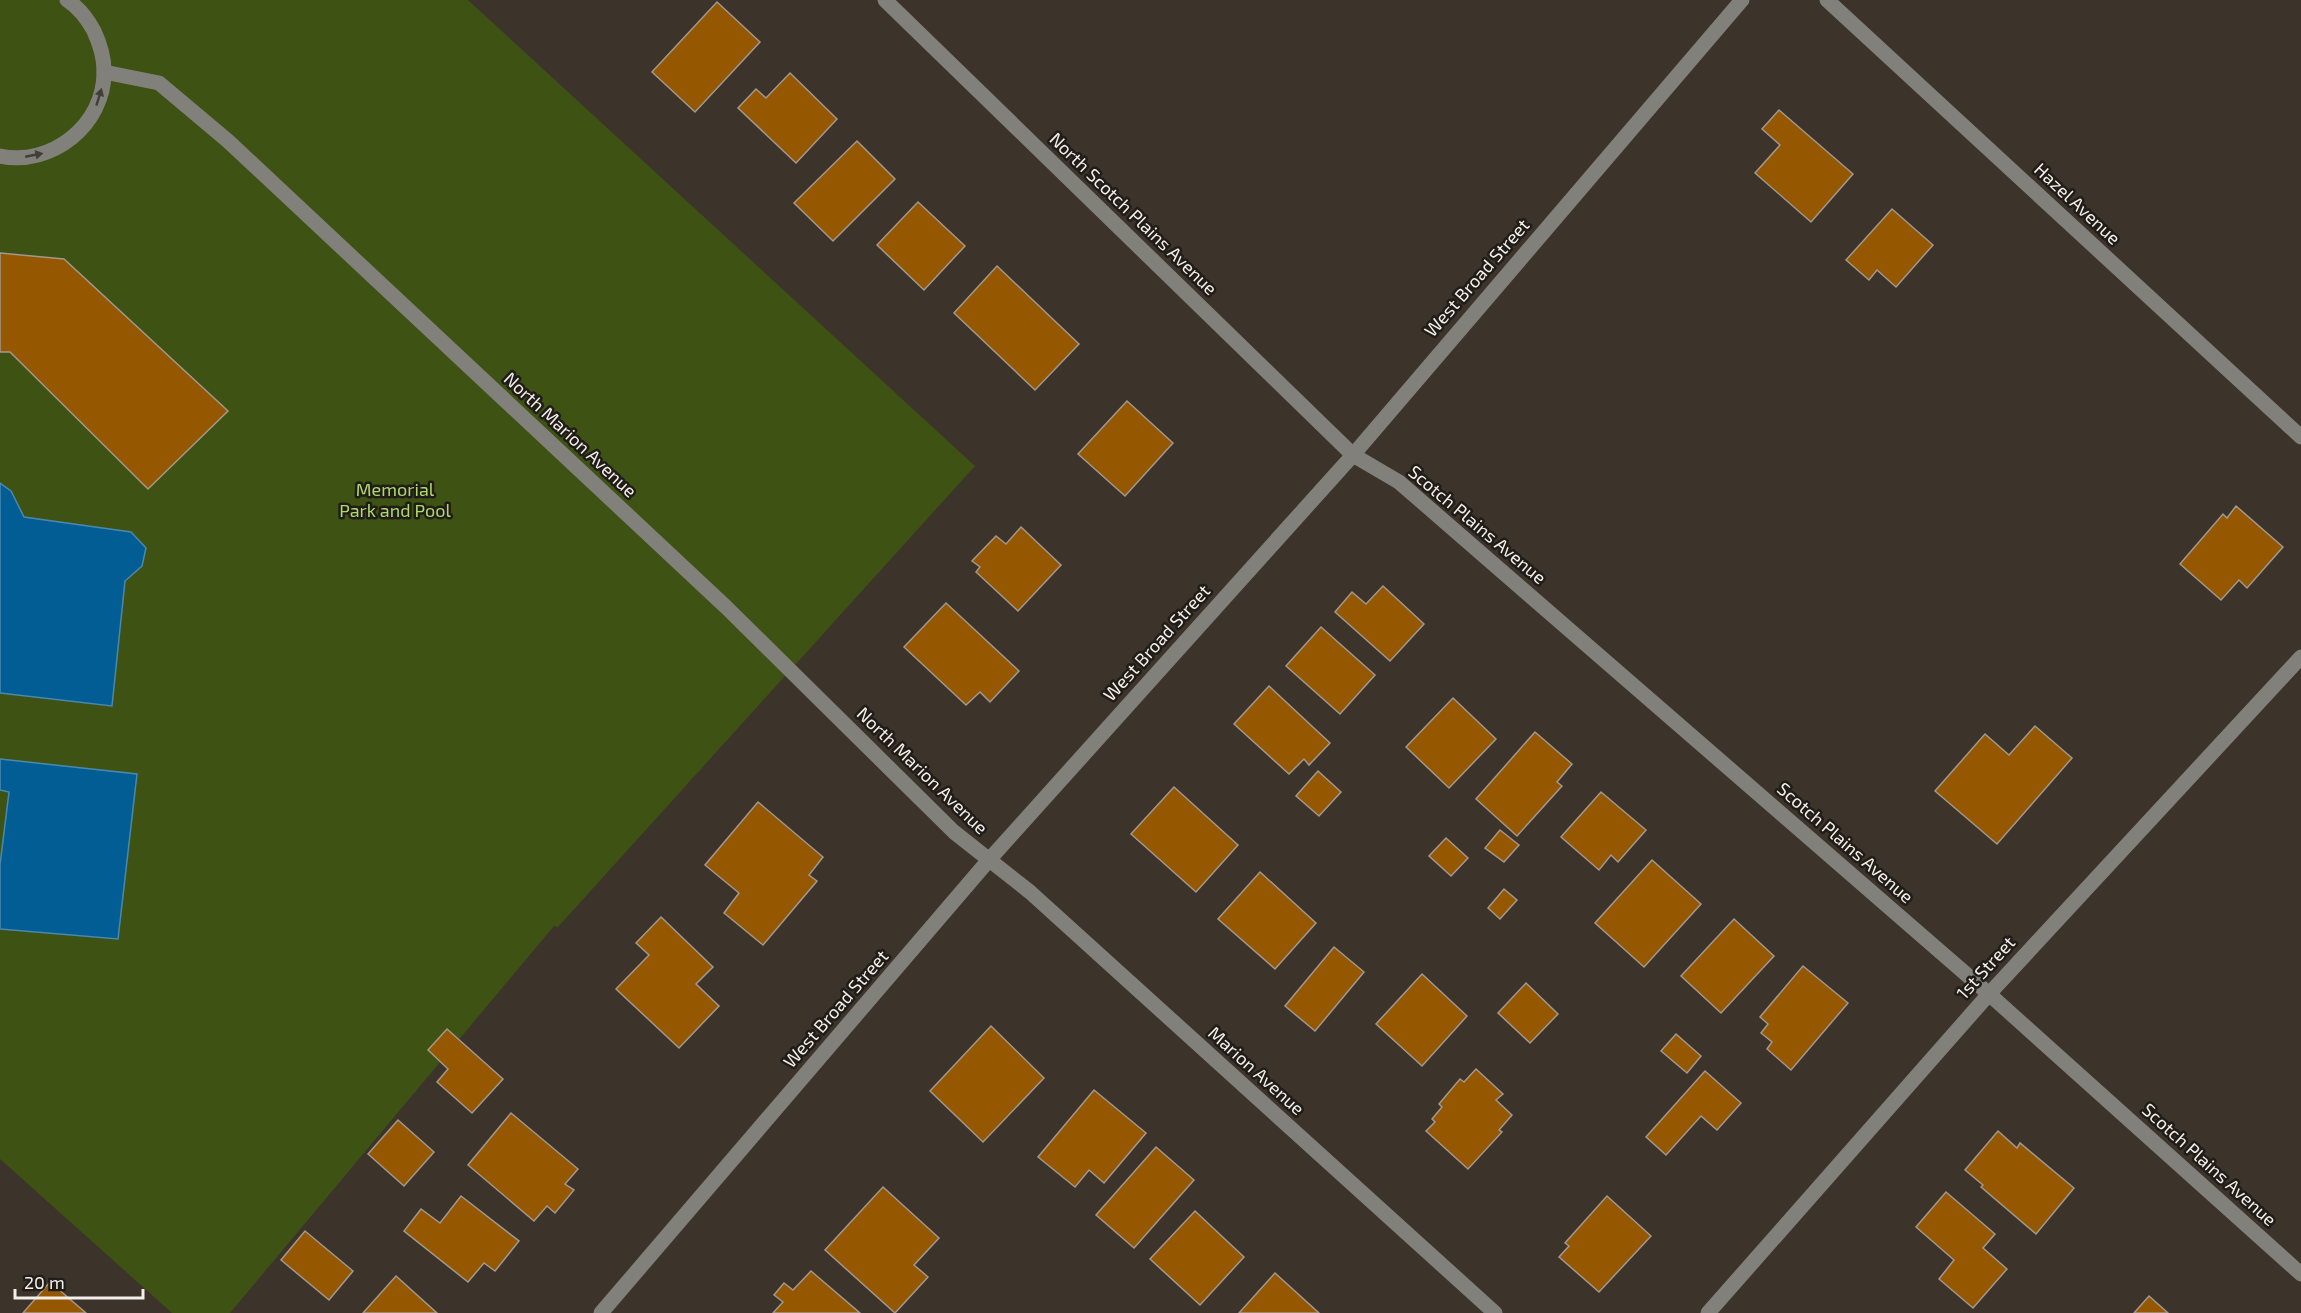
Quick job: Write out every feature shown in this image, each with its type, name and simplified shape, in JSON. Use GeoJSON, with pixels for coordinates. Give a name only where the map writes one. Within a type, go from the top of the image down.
{"type":"FeatureCollection","features":[{"type":"Feature","properties":{"kind":"street"},"geometry":{"type":"LineString","coordinates":[[0,156],[12,158],[40,155],[65,143],[86,124],[99,100],[105,72],[100,46],[90,22],[67,0]]}},
{"type":"Feature","properties":{"kind":"street","name":"North Scotch Plains Avenue"},"geometry":{"type":"LineString","coordinates":[[885,0],[1353,455]]}},
{"type":"Feature","properties":{"kind":"street","name":"West Broad Street"},"geometry":{"type":"LineString","coordinates":[[601,1313],[988,861],[1353,455],[1742,0]]}},
{"type":"Feature","properties":{"kind":"street","name":"Hazel Avenue"},"geometry":{"type":"LineString","coordinates":[[1827,0],[2301,437]]}},
{"type":"Feature","properties":{"kind":"street","name":"North Marion Avenue"},"geometry":{"type":"LineString","coordinates":[[105,72],[159,83],[228,141],[726,607],[945,824],[988,861]]}},
{"type":"Feature","properties":{"kind":"street","name":"Scotch Plains Avenue"},"geometry":{"type":"LineString","coordinates":[[1353,455],[1399,482],[1989,993],[2301,1274]]}},
{"type":"Feature","properties":{"kind":"street","name":"1st Street"},"geometry":{"type":"LineString","coordinates":[[1708,1313],[1989,993],[2301,657]]}},
{"type":"Feature","properties":{"kind":"street","name":"Marion Avenue"},"geometry":{"type":"LineString","coordinates":[[988,861],[1030,892],[1495,1313]]}},
{"type":"Feature","properties":{"kind":"green space","name":"Memorial Park and Pool"},"geometry":{"type":"Polygon","coordinates":[[[0,0],[468,0],[975,466],[558,927],[554,926],[230,1313],[172,1313],[0,1159],[0,0]]]}},
{"type":"Feature","properties":{"kind":"water"},"geometry":{"type":"Polygon","coordinates":[[[0,483],[11,491],[24,517],[131,532],[146,548],[142,566],[125,581],[112,706],[0,693],[0,483]]]}},
{"type":"Feature","properties":{"kind":"water"},"geometry":{"type":"Polygon","coordinates":[[[0,759],[137,774],[118,939],[0,929],[0,865],[9,792],[0,790],[0,759]]]}},
{"type":"Feature","properties":{"kind":"building"},"geometry":{"type":"Polygon","coordinates":[[[717,2],[760,42],[695,112],[652,72],[717,2]]]}},
{"type":"Feature","properties":{"kind":"building"},"geometry":{"type":"Polygon","coordinates":[[[790,73],[837,119],[796,163],[738,108],[756,89],[766,98],[790,73]]]}},
{"type":"Feature","properties":{"kind":"building"},"geometry":{"type":"Polygon","coordinates":[[[1779,110],[1853,174],[1811,222],[1755,173],[1780,145],[1762,129],[1779,110]]]}},
{"type":"Feature","properties":{"kind":"building"},"geometry":{"type":"Polygon","coordinates":[[[857,141],[895,179],[833,241],[794,203],[857,141]]]}},
{"type":"Feature","properties":{"kind":"building"},"geometry":{"type":"Polygon","coordinates":[[[918,202],[965,246],[924,290],[877,245],[918,202]]]}},
{"type":"Feature","properties":{"kind":"building"},"geometry":{"type":"Polygon","coordinates":[[[1892,209],[1933,245],[1896,287],[1877,270],[1869,280],[1846,260],[1892,209]]]}},
{"type":"Feature","properties":{"kind":"building"},"geometry":{"type":"Polygon","coordinates":[[[0,253],[64,259],[228,411],[148,489],[10,352],[0,352],[0,253]]]}},
{"type":"Feature","properties":{"kind":"building"},"geometry":{"type":"Polygon","coordinates":[[[997,266],[1079,344],[1035,390],[954,313],[997,266]]]}},
{"type":"Feature","properties":{"kind":"building"},"geometry":{"type":"Polygon","coordinates":[[[1127,401],[1173,443],[1125,496],[1078,454],[1127,401]]]}},
{"type":"Feature","properties":{"kind":"building"},"geometry":{"type":"Polygon","coordinates":[[[2236,506],[2283,547],[2247,588],[2239,580],[2221,600],[2180,564],[2223,514],[2227,518],[2236,506]]]}},
{"type":"Feature","properties":{"kind":"building"},"geometry":{"type":"Polygon","coordinates":[[[1021,527],[1061,565],[1018,611],[976,572],[980,567],[972,561],[996,536],[1006,544],[1021,527]]]}},
{"type":"Feature","properties":{"kind":"building"},"geometry":{"type":"Polygon","coordinates":[[[1383,586],[1424,624],[1390,661],[1335,612],[1352,592],[1366,604],[1383,586]]]}},
{"type":"Feature","properties":{"kind":"building"},"geometry":{"type":"Polygon","coordinates":[[[946,603],[1019,671],[990,702],[980,692],[966,705],[904,647],[946,603]]]}},
{"type":"Feature","properties":{"kind":"building"},"geometry":{"type":"Polygon","coordinates":[[[1321,627],[1375,675],[1340,714],[1286,666],[1321,627]]]}},
{"type":"Feature","properties":{"kind":"building"},"geometry":{"type":"Polygon","coordinates":[[[1269,686],[1330,743],[1309,765],[1304,759],[1289,774],[1234,724],[1269,686]]]}},
{"type":"Feature","properties":{"kind":"building"},"geometry":{"type":"Polygon","coordinates":[[[1453,698],[1496,739],[1449,788],[1406,747],[1453,698]]]}},
{"type":"Feature","properties":{"kind":"building"},"geometry":{"type":"Polygon","coordinates":[[[2035,726],[2072,758],[1997,844],[1935,791],[1985,734],[2009,755],[2035,726]]]}},
{"type":"Feature","properties":{"kind":"building"},"geometry":{"type":"Polygon","coordinates":[[[1535,732],[1572,764],[1557,782],[1562,786],[1517,836],[1476,799],[1535,732]]]}},
{"type":"Feature","properties":{"kind":"building"},"geometry":{"type":"Polygon","coordinates":[[[1318,771],[1341,792],[1319,816],[1296,796],[1318,771]]]}},
{"type":"Feature","properties":{"kind":"building"},"geometry":{"type":"Polygon","coordinates":[[[1174,787],[1238,845],[1196,892],[1131,834],[1174,787]]]}},
{"type":"Feature","properties":{"kind":"building"},"geometry":{"type":"Polygon","coordinates":[[[1601,792],[1646,830],[1618,862],[1611,855],[1599,870],[1561,837],[1601,792]]]}},
{"type":"Feature","properties":{"kind":"building"},"geometry":{"type":"Polygon","coordinates":[[[758,802],[823,857],[809,875],[817,881],[763,945],[724,913],[739,893],[705,865],[758,802]]]}},
{"type":"Feature","properties":{"kind":"building"},"geometry":{"type":"Polygon","coordinates":[[[1500,830],[1519,845],[1504,862],[1485,848],[1500,830]]]}},
{"type":"Feature","properties":{"kind":"building"},"geometry":{"type":"Polygon","coordinates":[[[1446,838],[1468,858],[1451,876],[1429,856],[1446,838]]]}},
{"type":"Feature","properties":{"kind":"building"},"geometry":{"type":"Polygon","coordinates":[[[1652,860],[1701,904],[1644,967],[1595,923],[1652,860]]]}},
{"type":"Feature","properties":{"kind":"building"},"geometry":{"type":"Polygon","coordinates":[[[1260,872],[1316,923],[1275,969],[1218,919],[1260,872]]]}},
{"type":"Feature","properties":{"kind":"building"},"geometry":{"type":"Polygon","coordinates":[[[1504,889],[1517,900],[1500,919],[1488,908],[1504,889]]]}},
{"type":"Feature","properties":{"kind":"building"},"geometry":{"type":"Polygon","coordinates":[[[661,917],[713,967],[696,984],[719,1006],[679,1048],[616,989],[649,955],[636,943],[661,917]]]}},
{"type":"Feature","properties":{"kind":"building"},"geometry":{"type":"Polygon","coordinates":[[[1734,919],[1774,956],[1721,1013],[1681,976],[1734,919]]]}},
{"type":"Feature","properties":{"kind":"building"},"geometry":{"type":"Polygon","coordinates":[[[1334,947],[1364,972],[1315,1031],[1285,1006],[1334,947]]]}},
{"type":"Feature","properties":{"kind":"building"},"geometry":{"type":"Polygon","coordinates":[[[1803,966],[1848,1003],[1791,1070],[1767,1049],[1772,1042],[1761,1033],[1768,1024],[1760,1017],[1803,966]]]}},
{"type":"Feature","properties":{"kind":"building"},"geometry":{"type":"Polygon","coordinates":[[[1422,974],[1467,1016],[1422,1066],[1376,1024],[1422,974]]]}},
{"type":"Feature","properties":{"kind":"building"},"geometry":{"type":"Polygon","coordinates":[[[1526,983],[1558,1014],[1530,1043],[1498,1013],[1526,983]]]}},
{"type":"Feature","properties":{"kind":"building"},"geometry":{"type":"Polygon","coordinates":[[[991,1026],[1044,1078],[983,1142],[930,1091],[991,1026]]]}},
{"type":"Feature","properties":{"kind":"building"},"geometry":{"type":"Polygon","coordinates":[[[447,1029],[503,1079],[472,1113],[437,1082],[448,1069],[428,1050],[447,1029]]]}},
{"type":"Feature","properties":{"kind":"building"},"geometry":{"type":"Polygon","coordinates":[[[1676,1034],[1701,1056],[1687,1073],[1661,1051],[1676,1034]]]}},
{"type":"Feature","properties":{"kind":"building"},"geometry":{"type":"Polygon","coordinates":[[[1476,1069],[1503,1094],[1496,1100],[1512,1115],[1499,1130],[1502,1132],[1468,1169],[1426,1131],[1435,1122],[1432,1119],[1442,1107],[1439,1104],[1460,1079],[1464,1082],[1476,1069]]]}},
{"type":"Feature","properties":{"kind":"building"},"geometry":{"type":"Polygon","coordinates":[[[1705,1071],[1741,1103],[1717,1130],[1701,1116],[1666,1155],[1646,1137],[1705,1071]]]}},
{"type":"Feature","properties":{"kind":"building"},"geometry":{"type":"Polygon","coordinates":[[[1094,1090],[1146,1133],[1104,1183],[1089,1170],[1075,1187],[1038,1157],[1094,1090]]]}},
{"type":"Feature","properties":{"kind":"building"},"geometry":{"type":"Polygon","coordinates":[[[511,1113],[578,1169],[565,1184],[574,1190],[555,1213],[547,1206],[534,1221],[468,1165],[511,1113]]]}},
{"type":"Feature","properties":{"kind":"building"},"geometry":{"type":"Polygon","coordinates":[[[398,1120],[434,1152],[404,1186],[368,1154],[398,1120]]]}},
{"type":"Feature","properties":{"kind":"building"},"geometry":{"type":"Polygon","coordinates":[[[1998,1131],[2017,1148],[2020,1143],[2074,1188],[2036,1234],[1981,1187],[1983,1185],[1965,1170],[1998,1131]]]}},
{"type":"Feature","properties":{"kind":"building"},"geometry":{"type":"Polygon","coordinates":[[[1156,1147],[1194,1180],[1134,1248],[1096,1215],[1156,1147]]]}},
{"type":"Feature","properties":{"kind":"building"},"geometry":{"type":"Polygon","coordinates":[[[883,1187],[939,1238],[914,1265],[928,1277],[895,1313],[825,1250],[883,1187]]]}},
{"type":"Feature","properties":{"kind":"building"},"geometry":{"type":"Polygon","coordinates":[[[1946,1192],[1995,1234],[1983,1248],[2007,1269],[1973,1308],[1939,1279],[1954,1260],[1916,1227],[1946,1192]]]}},
{"type":"Feature","properties":{"kind":"building"},"geometry":{"type":"Polygon","coordinates":[[[461,1196],[519,1241],[495,1271],[484,1263],[468,1282],[404,1231],[421,1209],[440,1223],[461,1196]]]}},
{"type":"Feature","properties":{"kind":"building"},"geometry":{"type":"Polygon","coordinates":[[[1607,1196],[1651,1236],[1599,1292],[1559,1257],[1569,1246],[1565,1243],[1607,1196]]]}},
{"type":"Feature","properties":{"kind":"building"},"geometry":{"type":"Polygon","coordinates":[[[1195,1211],[1244,1257],[1200,1305],[1150,1259],[1195,1211]]]}},
{"type":"Feature","properties":{"kind":"building"},"geometry":{"type":"Polygon","coordinates":[[[305,1231],[353,1271],[329,1300],[281,1260],[305,1231]]]}},
{"type":"Feature","properties":{"kind":"building"},"geometry":{"type":"Polygon","coordinates":[[[811,1271],[860,1313],[773,1313],[783,1302],[774,1295],[784,1283],[793,1290],[811,1271]]]}},
{"type":"Feature","properties":{"kind":"building"},"geometry":{"type":"Polygon","coordinates":[[[1275,1273],[1319,1313],[1239,1313],[1275,1273]]]}},
{"type":"Feature","properties":{"kind":"building"},"geometry":{"type":"Polygon","coordinates":[[[396,1276],[437,1313],[363,1313],[396,1276]]]}},
{"type":"Feature","properties":{"kind":"building"},"geometry":{"type":"Polygon","coordinates":[[[50,1282],[86,1313],[23,1313],[50,1282]]]}},
{"type":"Feature","properties":{"kind":"building"},"geometry":{"type":"Polygon","coordinates":[[[2149,1296],[2168,1313],[2134,1313],[2149,1296]]]}}]}
